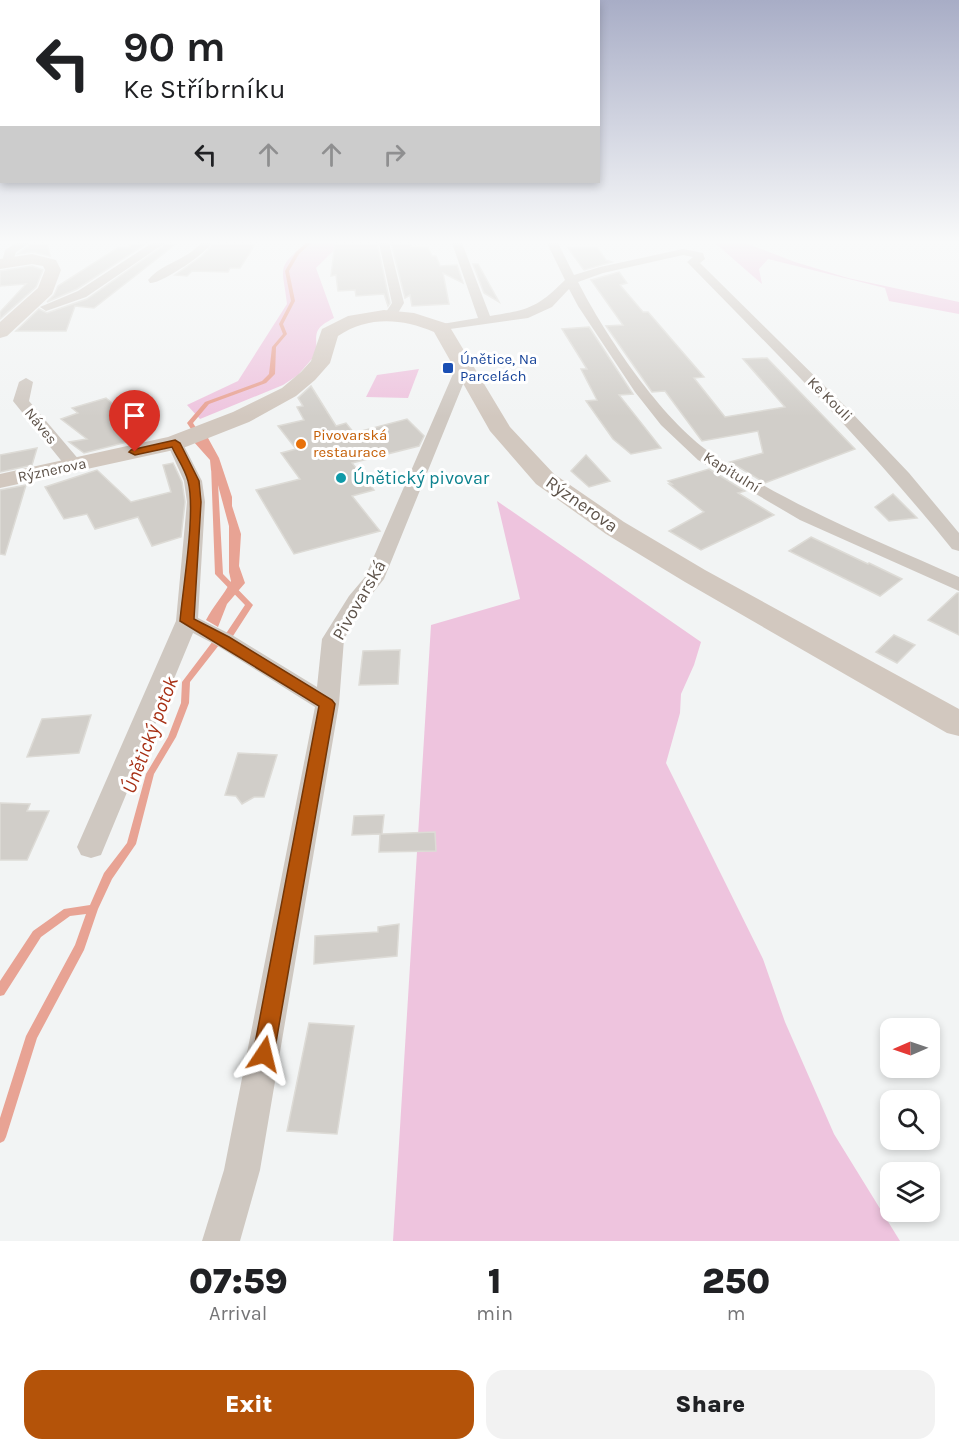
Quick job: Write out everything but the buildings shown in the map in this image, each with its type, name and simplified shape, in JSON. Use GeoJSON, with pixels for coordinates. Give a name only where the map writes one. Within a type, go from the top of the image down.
{"type":"FeatureCollection","features":[{"type":"Feature","properties":{"kind":"street"},"geometry":{"type":"LineString","coordinates":[[0,332],[34,301]]}},
{"type":"Feature","properties":{"kind":"street"},"geometry":{"type":"LineString","coordinates":[[46,307],[63,301]]}},
{"type":"Feature","properties":{"kind":"street"},"geometry":{"type":"LineString","coordinates":[[398,301],[390,315],[428,322],[441,328],[523,315],[551,301]]}},
{"type":"Feature","properties":{"kind":"street"},"geometry":{"type":"LineString","coordinates":[[478,301],[485,321]]}},
{"type":"Feature","properties":{"kind":"street","name":"Kapitulní"},"geometry":{"type":"LineString","coordinates":[[582,301],[640,388],[667,422],[704,456],[806,516],[959,585]]}},
{"type":"Feature","properties":{"kind":"street","name":"Ke Kouli"},"geometry":{"type":"LineString","coordinates":[[732,301],[846,415],[903,477],[959,545]]}},
{"type":"Feature","properties":{"kind":"street"},"geometry":{"type":"LineString","coordinates":[[548,304],[584,306]]}},
{"type":"Feature","properties":{"kind":"street","name":"Rýznerova"},"geometry":{"type":"LineString","coordinates":[[0,481],[175,443],[209,431],[289,392],[320,363],[329,333],[337,327],[363,317],[390,315]]}},
{"type":"Feature","properties":{"kind":"street","name":"Rýznerova"},"geometry":{"type":"LineString","coordinates":[[441,328],[501,430],[544,479],[615,528],[695,576],[959,724]]}},
{"type":"Feature","properties":{"kind":"street","name":"Pivovarská"},"geometry":{"type":"LineString","coordinates":[[221,1241],[242,1170],[327,704],[333,639],[374,579],[464,367]]}},
{"type":"Feature","properties":{"kind":"street","name":"Náves"},"geometry":{"type":"LineString","coordinates":[[26,382],[21,401],[74,465]]}},
{"type":"Feature","properties":{"kind":"street"},"geometry":{"type":"LineString","coordinates":[[91,847],[190,623],[196,502],[193,481],[175,443]]}},
{"type":"Feature","properties":{"kind":"street"},"geometry":{"type":"LineString","coordinates":[[190,623],[224,640],[327,704]]}},
{"type":"Feature","properties":{"kind":"shaded area"},"geometry":{"type":"Polygon","coordinates":[[[287,301],[328,301],[334,318],[323,325],[316,335],[317,353],[298,375],[283,385],[200,419],[187,405],[238,381],[287,304],[287,301]]]}},
{"type":"Feature","properties":{"kind":"shaded area"},"geometry":{"type":"Polygon","coordinates":[[[889,301],[954,301],[959,302],[959,314],[889,301]]]}},
{"type":"Feature","properties":{"kind":"shaded area"},"geometry":{"type":"Polygon","coordinates":[[[419,369],[408,398],[366,397],[377,375],[419,369]]]}},
{"type":"Feature","properties":{"kind":"shaded area"},"geometry":{"type":"Polygon","coordinates":[[[185,432],[208,438],[219,458],[241,534],[239,566],[245,583],[227,604],[218,627],[206,620],[231,581],[229,526],[215,474],[211,470],[210,460],[185,432]]]}},
{"type":"Feature","properties":{"kind":"shaded area"},"geometry":{"type":"Polygon","coordinates":[[[497,501],[701,642],[681,694],[680,713],[666,763],[763,959],[785,1022],[834,1134],[880,1209],[880,1222],[888,1222],[900,1241],[393,1241],[431,625],[520,599],[497,501]]]}},
{"type":"Feature","properties":{"kind":"waterway","name":"Únětický potok"},"geometry":{"type":"LineString","coordinates":[[197,434],[190,423],[207,403],[264,382],[272,374],[274,347],[285,334],[281,324],[293,301]]}},
{"type":"Feature","properties":{"kind":"waterway","name":"Únětický potok"},"geometry":{"type":"LineString","coordinates":[[93,909],[108,876],[131,844],[150,774],[172,737],[185,703],[186,682],[216,643],[230,634],[249,605],[219,574],[214,465]]}},
{"type":"Feature","properties":{"kind":"waterway"},"geometry":{"type":"LineString","coordinates":[[0,991],[37,934],[68,912],[93,909]]}},
{"type":"Feature","properties":{"kind":"waterway","name":"Únětický potok"},"geometry":{"type":"LineString","coordinates":[[0,1137],[32,1036],[80,947],[93,909]]}},
{"type":"Feature","properties":{"kind":"place","name":"Únětice, Na Parcelách"},"geometry":{"type":"Point","coordinates":[448,368]}},
{"type":"Feature","properties":{"kind":"place","name":"Pivovarská restaurace"},"geometry":{"type":"Point","coordinates":[301,444]}},
{"type":"Feature","properties":{"kind":"place","name":"Únětický pivovar"},"geometry":{"type":"Point","coordinates":[341,478]}},
{"type":"Feature","properties":{"kind":"route"},"geometry":{"type":"LineString","coordinates":[[135,452],[175,443],[193,481],[196,502],[187,621],[224,640],[327,704],[264,1054]]}}]}
